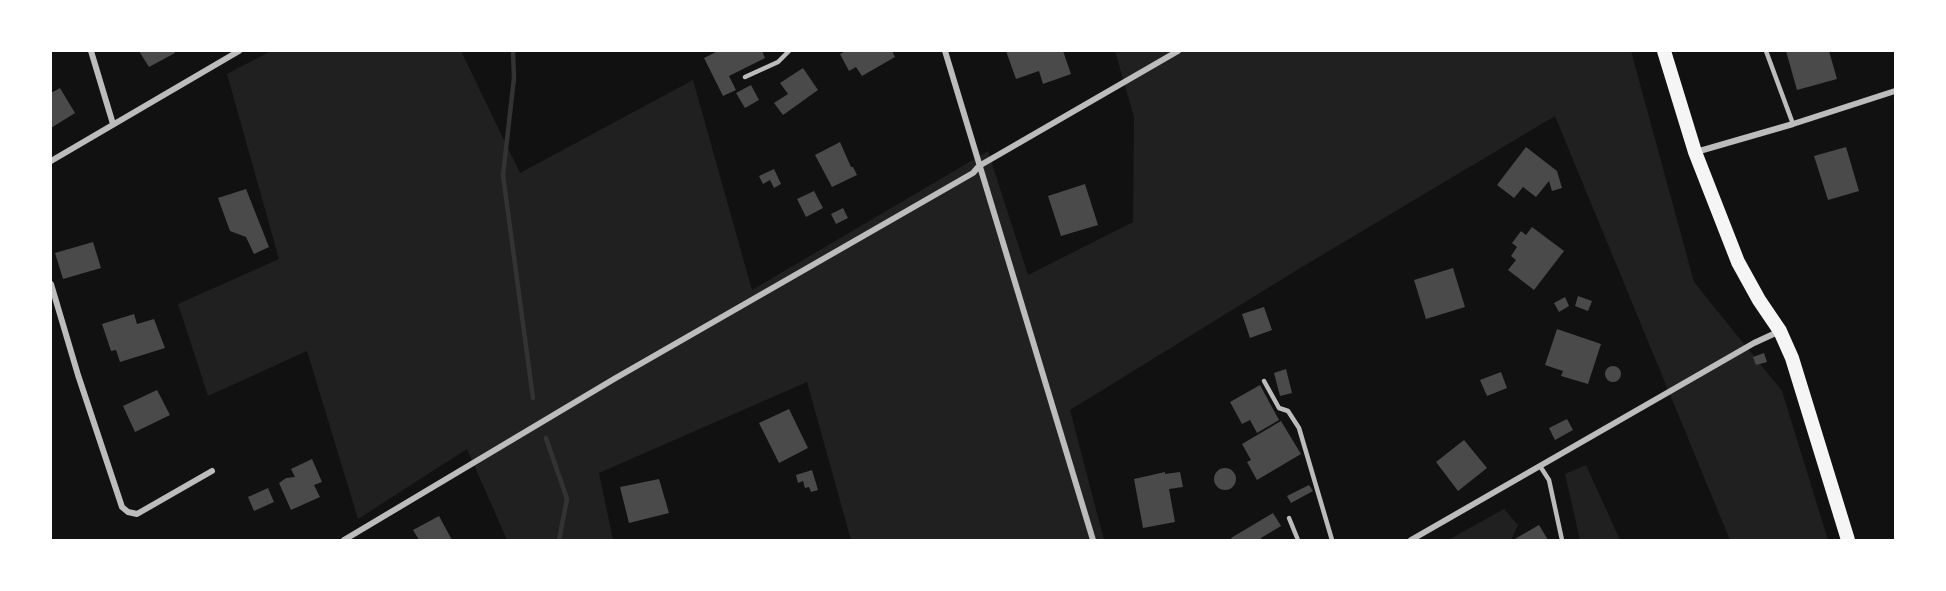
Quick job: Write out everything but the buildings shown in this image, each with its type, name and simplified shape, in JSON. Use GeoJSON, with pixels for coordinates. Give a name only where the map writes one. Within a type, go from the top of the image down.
{"type":"FeatureCollection","features":[{"type":"Feature","properties":{"kind":"main road"},"geometry":{"type":"LineString","coordinates":[[1664,51],[1695,152],[1738,262],[1759,300],[1780,331],[1792,358],[1848,540]]}},
{"type":"Feature","properties":{"kind":"street"},"geometry":{"type":"LineString","coordinates":[[91,51],[113,124]]}},
{"type":"Feature","properties":{"kind":"street"},"geometry":{"type":"LineString","coordinates":[[51,161],[239,51]]}},
{"type":"Feature","properties":{"kind":"street"},"geometry":{"type":"LineString","coordinates":[[945,51],[1093,540]]}},
{"type":"Feature","properties":{"kind":"street"},"geometry":{"type":"LineString","coordinates":[[344,540],[614,379],[973,173],[979,166],[1178,51]]}},
{"type":"Feature","properties":{"kind":"street"},"geometry":{"type":"LineString","coordinates":[[1695,152],[1793,124],[1895,91]]}},
{"type":"Feature","properties":{"kind":"street"},"geometry":{"type":"LineString","coordinates":[[51,284],[78,375],[122,507],[128,512],[137,514],[212,471]]}},
{"type":"Feature","properties":{"kind":"street"},"geometry":{"type":"LineString","coordinates":[[1411,540],[1754,343],[1780,331]]}},
{"type":"Feature","properties":{"kind":"lane"},"geometry":{"type":"LineString","coordinates":[[222,51],[224,59]]}},
{"type":"Feature","properties":{"kind":"lane"},"geometry":{"type":"LineString","coordinates":[[745,77],[778,62],[789,51]]}},
{"type":"Feature","properties":{"kind":"lane"},"geometry":{"type":"LineString","coordinates":[[1766,51],[1793,124]]}},
{"type":"Feature","properties":{"kind":"lane"},"geometry":{"type":"LineString","coordinates":[[1264,381],[1280,408],[1288,411],[1294,417],[1299,428],[1332,540]]}},
{"type":"Feature","properties":{"kind":"lane"},"geometry":{"type":"LineString","coordinates":[[1540,466],[1549,480],[1562,540]]}},
{"type":"Feature","properties":{"kind":"lane"},"geometry":{"type":"LineString","coordinates":[[1289,518],[1298,540]]}},
{"type":"Feature","properties":{"kind":"shaded area"},"geometry":{"type":"Polygon","coordinates":[[[271,51],[461,51],[520,173],[693,80],[752,290],[988,151],[1028,275],[1133,222],[1134,117],[1115,51],[1631,51],[1694,282],[1782,391],[1828,540],[1730,540],[1555,116],[1302,267],[1070,410],[1104,540],[851,540],[807,382],[599,473],[613,540],[507,540],[467,449],[358,519],[307,351],[208,396],[178,304],[279,259],[227,74],[271,51]]]}},
{"type":"Feature","properties":{"kind":"shaded area"},"geometry":{"type":"Polygon","coordinates":[[[1586,465],[1620,540],[1580,540],[1565,474],[1586,465]]]}},
{"type":"Feature","properties":{"kind":"shaded area"},"geometry":{"type":"Polygon","coordinates":[[[1504,509],[1518,525],[1511,540],[1448,540],[1504,509]]]}},
{"type":"Feature","properties":{"kind":"waterway"},"geometry":{"type":"LineString","coordinates":[[513,51],[514,78],[503,175],[533,398]]}},
{"type":"Feature","properties":{"kind":"waterway"},"geometry":{"type":"LineString","coordinates":[[546,438],[567,499],[559,540]]}}]}
